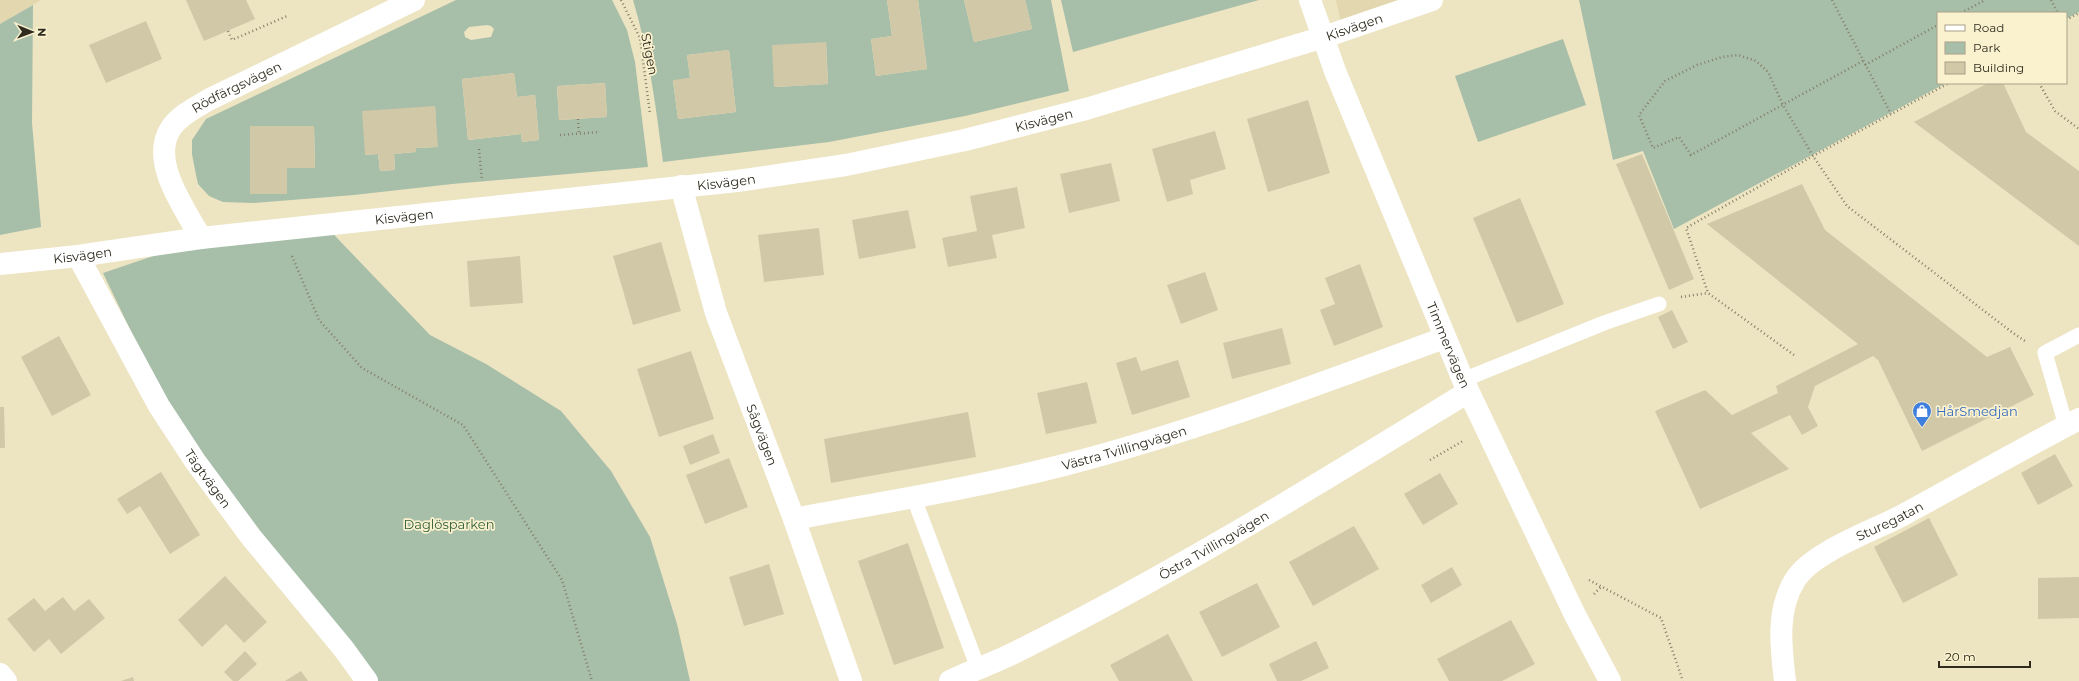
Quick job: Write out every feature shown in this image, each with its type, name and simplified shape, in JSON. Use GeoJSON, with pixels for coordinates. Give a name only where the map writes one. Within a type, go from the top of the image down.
{"type":"FeatureCollection","features":[{"type":"Feature","properties":{"kind":"street","name":"Rödfärgsvägen"},"geometry":{"type":"LineString","coordinates":[[201,238],[177,196],[164,165],[164,146],[171,128],[183,116],[208,100],[414,0]]}},
{"type":"Feature","properties":{"kind":"street","name":"Timmervägen"},"geometry":{"type":"LineString","coordinates":[[1310,0],[1335,71],[1444,338],[1575,615],[1610,681]]}},
{"type":"Feature","properties":{"kind":"street","name":"Kisvägen"},"geometry":{"type":"LineString","coordinates":[[0,264],[78,256],[201,238],[737,180],[846,165],[965,140],[1086,109],[1324,37],[1432,0]]}},
{"type":"Feature","properties":{"kind":"street","name":"Sågvägen"},"geometry":{"type":"LineString","coordinates":[[682,186],[716,313],[794,519],[851,681]]}},
{"type":"Feature","properties":{"kind":"street","name":"Tägtvägen"},"geometry":{"type":"LineString","coordinates":[[78,256],[159,406],[195,461],[251,537],[343,648],[367,681]]}},
{"type":"Feature","properties":{"kind":"street","name":"Västra Tvillingvägen"},"geometry":{"type":"LineString","coordinates":[[794,519],[1064,465],[1137,444],[1270,401],[1444,338]]}},
{"type":"Feature","properties":{"kind":"street","name":"Östra Tvillingvägen"},"geometry":{"type":"LineString","coordinates":[[950,681],[1019,651],[1172,570],[1255,522],[1466,386]]}},
{"type":"Feature","properties":{"kind":"street","name":"Sturegatan"},"geometry":{"type":"LineString","coordinates":[[1785,681],[1781,625],[1787,599],[1794,580],[1805,567],[1842,544],[1903,514],[2073,422]]}},
{"type":"Feature","properties":{"kind":"street"},"geometry":{"type":"LineString","coordinates":[[0,674],[6,681]]}},
{"type":"Feature","properties":{"kind":"lane"},"geometry":{"type":"LineString","coordinates":[[1466,386],[1604,323],[1659,304]]}},
{"type":"Feature","properties":{"kind":"lane"},"geometry":{"type":"LineString","coordinates":[[2073,422],[2044,353],[2079,335]]}},
{"type":"Feature","properties":{"kind":"lane"},"geometry":{"type":"LineString","coordinates":[[913,496],[978,668]]}},
{"type":"Feature","properties":{"kind":"path","name":"Stigen"},"geometry":{"type":"LineString","coordinates":[[621,0],[640,38],[650,114]]}},
{"type":"Feature","properties":{"kind":"path"},"geometry":{"type":"LineString","coordinates":[[1832,0],[1891,114]]}},
{"type":"Feature","properties":{"kind":"path"},"geometry":{"type":"LineString","coordinates":[[1963,12],[1985,0]]}},
{"type":"Feature","properties":{"kind":"path"},"geometry":{"type":"LineString","coordinates":[[2051,0],[2057,12]]}},
{"type":"Feature","properties":{"kind":"path"},"geometry":{"type":"LineString","coordinates":[[2067,19],[2079,13]]}},
{"type":"Feature","properties":{"kind":"path"},"geometry":{"type":"LineString","coordinates":[[228,31],[232,40],[287,16]]}},
{"type":"Feature","properties":{"kind":"path"},"geometry":{"type":"LineString","coordinates":[[1865,65],[1937,26]]}},
{"type":"Feature","properties":{"kind":"path"},"geometry":{"type":"LineString","coordinates":[[1864,61],[1783,105],[1691,155],[1679,137],[1654,148],[1639,116],[1665,81],[1697,66],[1722,57],[1738,55],[1756,60],[1768,72],[1783,105],[1813,156],[1847,206],[2013,333],[2044,353]]}},
{"type":"Feature","properties":{"kind":"path"},"geometry":{"type":"LineString","coordinates":[[1794,355],[1708,293],[1686,228],[1813,156],[1947,84]]}},
{"type":"Feature","properties":{"kind":"path"},"geometry":{"type":"LineString","coordinates":[[2040,84],[2055,112],[2079,129]]}},
{"type":"Feature","properties":{"kind":"path"},"geometry":{"type":"LineString","coordinates":[[578,119],[579,134]]}},
{"type":"Feature","properties":{"kind":"path"},"geometry":{"type":"LineString","coordinates":[[560,135],[600,132]]}},
{"type":"Feature","properties":{"kind":"path"},"geometry":{"type":"LineString","coordinates":[[479,149],[484,207]]}},
{"type":"Feature","properties":{"kind":"path"},"geometry":{"type":"LineString","coordinates":[[280,229],[319,320],[362,368],[463,425],[562,580],[592,681]]}},
{"type":"Feature","properties":{"kind":"path"},"geometry":{"type":"LineString","coordinates":[[1430,460],[1469,438]]}},
{"type":"Feature","properties":{"kind":"path"},"geometry":{"type":"LineString","coordinates":[[1605,590],[1661,618],[1683,681]]}},
{"type":"Feature","properties":{"kind":"shaded area"},"geometry":{"type":"Polygon","coordinates":[[[0,0],[41,0],[0,24],[0,0]]]}},
{"type":"Feature","properties":{"kind":"shaded area"},"geometry":{"type":"Polygon","coordinates":[[[1336,0],[1410,0],[1343,31],[1336,0]]]}},
{"type":"Feature","properties":{"kind":"green space"},"geometry":{"type":"Polygon","coordinates":[[[456,0],[612,0],[627,30],[635,62],[648,167],[452,184],[354,195],[254,203],[223,202],[209,196],[198,184],[195,170],[192,154],[192,140],[206,119],[456,0]],[[487,25],[469,27],[464,32],[465,37],[471,40],[491,37],[494,29],[487,25]],[[514,73],[462,79],[468,140],[521,134],[522,142],[539,140],[535,95],[517,97],[514,73]],[[605,83],[557,86],[559,120],[607,117],[605,83]],[[435,106],[365,155],[378,154],[380,171],[395,170],[394,154],[415,152],[416,148],[437,147],[435,106]],[[250,126],[250,194],[287,194],[287,168],[315,168],[314,126],[250,126]]]}},
{"type":"Feature","properties":{"kind":"green space"},"geometry":{"type":"Polygon","coordinates":[[[633,0],[887,0],[892,36],[871,39],[876,76],[927,69],[918,0],[964,0],[974,42],[1032,29],[1025,0],[1051,0],[1069,91],[965,116],[829,142],[663,162],[658,121],[639,20],[633,0]],[[826,42],[775,87],[828,84],[826,42]],[[729,50],[687,55],[690,78],[673,81],[678,119],[736,112],[729,50]]]}},
{"type":"Feature","properties":{"kind":"green space"},"geometry":{"type":"Polygon","coordinates":[[[1061,0],[1259,0],[1073,52],[1061,0]]]}},
{"type":"Feature","properties":{"kind":"green space"},"geometry":{"type":"Polygon","coordinates":[[[1579,0],[2079,0],[2079,12],[2067,18],[2067,12],[1937,12],[1937,84],[1944,84],[1674,229],[1643,151],[1613,160],[1579,0]]]}},
{"type":"Feature","properties":{"kind":"green space"},"geometry":{"type":"Polygon","coordinates":[[[33,5],[32,123],[41,227],[0,235],[0,24],[33,5]]]}},
{"type":"Feature","properties":{"kind":"green space"},"geometry":{"type":"Polygon","coordinates":[[[1563,39],[1586,105],[1478,142],[1455,76],[1563,39]]]}},
{"type":"Feature","properties":{"kind":"green space","name":"Daglösparken"},"geometry":{"type":"Polygon","coordinates":[[[316,216],[430,335],[486,364],[561,411],[611,471],[650,537],[677,624],[690,681],[368,681],[184,442],[103,273],[174,249],[316,216]]]}},
{"type":"Feature","properties":{"kind":"building"},"geometry":{"type":"Polygon","coordinates":[[[186,0],[246,0],[255,19],[204,41],[186,0]]]}},
{"type":"Feature","properties":{"kind":"building"},"geometry":{"type":"Polygon","coordinates":[[[887,0],[918,0],[927,69],[876,76],[871,39],[892,36],[887,0]]]}},
{"type":"Feature","properties":{"kind":"building"},"geometry":{"type":"Polygon","coordinates":[[[964,0],[1025,0],[1032,29],[974,42],[964,0]]]}},
{"type":"Feature","properties":{"kind":"building"},"geometry":{"type":"Polygon","coordinates":[[[146,21],[162,59],[106,83],[89,45],[146,21]]]}},
{"type":"Feature","properties":{"kind":"building"},"geometry":{"type":"Polygon","coordinates":[[[826,42],[828,84],[774,87],[772,45],[826,42]]]}},
{"type":"Feature","properties":{"kind":"building"},"geometry":{"type":"Polygon","coordinates":[[[729,50],[736,112],[678,119],[673,80],[690,78],[687,55],[729,50]]]}},
{"type":"Feature","properties":{"kind":"building"},"geometry":{"type":"Polygon","coordinates":[[[514,73],[517,97],[535,95],[539,140],[522,142],[521,134],[468,140],[462,79],[514,73]]]}},
{"type":"Feature","properties":{"kind":"building"},"geometry":{"type":"Polygon","coordinates":[[[605,83],[607,117],[559,120],[557,86],[605,83]]]}},
{"type":"Feature","properties":{"kind":"building"},"geometry":{"type":"Polygon","coordinates":[[[1986,84],[2003,84],[2026,132],[2079,171],[2079,246],[1914,122],[1986,84]]]}},
{"type":"Feature","properties":{"kind":"building"},"geometry":{"type":"Polygon","coordinates":[[[1308,100],[1330,173],[1268,192],[1247,119],[1308,100]]]}},
{"type":"Feature","properties":{"kind":"building"},"geometry":{"type":"Polygon","coordinates":[[[435,106],[438,147],[416,148],[416,152],[394,154],[395,170],[380,171],[378,154],[365,155],[362,111],[435,106]]]}},
{"type":"Feature","properties":{"kind":"building"},"geometry":{"type":"Polygon","coordinates":[[[250,126],[314,126],[315,168],[287,168],[287,194],[250,194],[250,126]]]}},
{"type":"Feature","properties":{"kind":"building"},"geometry":{"type":"Polygon","coordinates":[[[1215,131],[1226,169],[1190,180],[1193,194],[1167,202],[1152,149],[1215,131]]]}},
{"type":"Feature","properties":{"kind":"building"},"geometry":{"type":"Polygon","coordinates":[[[1642,154],[1694,279],[1669,290],[1616,164],[1642,154]]]}},
{"type":"Feature","properties":{"kind":"building"},"geometry":{"type":"Polygon","coordinates":[[[1111,163],[1120,201],[1069,213],[1060,174],[1111,163]]]}},
{"type":"Feature","properties":{"kind":"building"},"geometry":{"type":"Polygon","coordinates":[[[1802,184],[1825,230],[1987,357],[2010,347],[2034,395],[1922,451],[1878,360],[1873,356],[1815,386],[1808,407],[1818,426],[1802,435],[1790,415],[1751,433],[1789,469],[1700,509],[1655,411],[1705,390],[1732,415],[1778,393],[1776,386],[1858,344],[1707,224],[1802,184]]]}},
{"type":"Feature","properties":{"kind":"building"},"geometry":{"type":"Polygon","coordinates":[[[1017,187],[1025,228],[992,235],[997,258],[948,267],[942,238],[977,231],[970,196],[1017,187]]]}},
{"type":"Feature","properties":{"kind":"building"},"geometry":{"type":"Polygon","coordinates":[[[1520,198],[1564,304],[1517,323],[1473,218],[1520,198]]]}},
{"type":"Feature","properties":{"kind":"building"},"geometry":{"type":"Polygon","coordinates":[[[908,210],[916,248],[859,259],[852,220],[908,210]]]}},
{"type":"Feature","properties":{"kind":"building"},"geometry":{"type":"Polygon","coordinates":[[[819,228],[824,275],[764,282],[758,235],[819,228]]]}},
{"type":"Feature","properties":{"kind":"building"},"geometry":{"type":"Polygon","coordinates":[[[661,242],[681,311],[633,325],[613,256],[661,242]]]}},
{"type":"Feature","properties":{"kind":"building"},"geometry":{"type":"Polygon","coordinates":[[[520,256],[523,303],[470,307],[467,261],[520,256]]]}},
{"type":"Feature","properties":{"kind":"building"},"geometry":{"type":"Polygon","coordinates":[[[1360,264],[1383,327],[1334,346],[1320,310],[1335,304],[1325,278],[1360,264]]]}},
{"type":"Feature","properties":{"kind":"building"},"geometry":{"type":"Polygon","coordinates":[[[1205,272],[1218,310],[1181,324],[1167,285],[1205,272]]]}},
{"type":"Feature","properties":{"kind":"building"},"geometry":{"type":"Polygon","coordinates":[[[1672,310],[1688,342],[1673,349],[1658,317],[1672,310]]]}},
{"type":"Feature","properties":{"kind":"building"},"geometry":{"type":"Polygon","coordinates":[[[1282,328],[1291,364],[1232,379],[1223,343],[1282,328]]]}},
{"type":"Feature","properties":{"kind":"building"},"geometry":{"type":"Polygon","coordinates":[[[59,336],[91,395],[52,416],[21,357],[59,336]]]}},
{"type":"Feature","properties":{"kind":"building"},"geometry":{"type":"Polygon","coordinates":[[[691,351],[714,419],[659,437],[637,369],[691,351]]]}},
{"type":"Feature","properties":{"kind":"building"},"geometry":{"type":"Polygon","coordinates":[[[1136,357],[1141,371],[1178,360],[1190,397],[1132,415],[1116,363],[1136,357]]]}},
{"type":"Feature","properties":{"kind":"building"},"geometry":{"type":"Polygon","coordinates":[[[1087,382],[1097,423],[1046,434],[1037,393],[1087,382]]]}},
{"type":"Feature","properties":{"kind":"building"},"geometry":{"type":"Polygon","coordinates":[[[0,407],[4,407],[5,448],[0,448],[0,407]]]}},
{"type":"Feature","properties":{"kind":"building"},"geometry":{"type":"Polygon","coordinates":[[[968,412],[976,457],[831,483],[824,439],[968,412]]]}},
{"type":"Feature","properties":{"kind":"building"},"geometry":{"type":"Polygon","coordinates":[[[713,434],[720,453],[690,465],[683,446],[713,434]]]}},
{"type":"Feature","properties":{"kind":"building"},"geometry":{"type":"Polygon","coordinates":[[[2055,454],[2073,486],[2038,505],[2021,473],[2055,454]]]}},
{"type":"Feature","properties":{"kind":"building"},"geometry":{"type":"Polygon","coordinates":[[[729,458],[748,507],[705,524],[686,475],[729,458]]]}},
{"type":"Feature","properties":{"kind":"building"},"geometry":{"type":"Polygon","coordinates":[[[161,472],[200,535],[170,554],[140,506],[127,514],[117,499],[161,472]]]}},
{"type":"Feature","properties":{"kind":"building"},"geometry":{"type":"Polygon","coordinates":[[[1440,473],[1458,504],[1423,525],[1404,494],[1440,473]]]}},
{"type":"Feature","properties":{"kind":"building"},"geometry":{"type":"Polygon","coordinates":[[[1929,518],[1958,575],[1903,603],[1874,547],[1929,518]]]}},
{"type":"Feature","properties":{"kind":"building"},"geometry":{"type":"Polygon","coordinates":[[[1354,526],[1379,569],[1313,606],[1289,562],[1354,526]]]}},
{"type":"Feature","properties":{"kind":"building"},"geometry":{"type":"Polygon","coordinates":[[[908,543],[944,648],[894,665],[858,561],[908,543]]]}},
{"type":"Feature","properties":{"kind":"building"},"geometry":{"type":"Polygon","coordinates":[[[769,564],[784,614],[744,626],[729,577],[769,564]]]}},
{"type":"Feature","properties":{"kind":"building"},"geometry":{"type":"Polygon","coordinates":[[[1452,567],[1462,585],[1431,603],[1421,585],[1452,567]]]}},
{"type":"Feature","properties":{"kind":"building"},"geometry":{"type":"Polygon","coordinates":[[[225,576],[267,622],[244,643],[226,624],[202,647],[178,620],[225,576]]]}},
{"type":"Feature","properties":{"kind":"building"},"geometry":{"type":"Polygon","coordinates":[[[2079,577],[2079,618],[2038,619],[2038,578],[2079,577]]]}},
{"type":"Feature","properties":{"kind":"building"},"geometry":{"type":"Polygon","coordinates":[[[1257,583],[1280,627],[1222,657],[1199,612],[1257,583]]]}},
{"type":"Feature","properties":{"kind":"building"},"geometry":{"type":"Polygon","coordinates":[[[63,597],[74,611],[89,599],[105,618],[61,654],[49,639],[34,652],[7,619],[34,598],[45,611],[63,597]]]}},
{"type":"Feature","properties":{"kind":"building"},"geometry":{"type":"Polygon","coordinates":[[[1511,620],[1535,664],[1502,681],[1449,681],[1437,659],[1511,620]]]}},
{"type":"Feature","properties":{"kind":"building"},"geometry":{"type":"Polygon","coordinates":[[[1168,634],[1193,681],[1119,681],[1110,665],[1168,634]]]}},
{"type":"Feature","properties":{"kind":"building"},"geometry":{"type":"Polygon","coordinates":[[[1316,641],[1329,668],[1301,681],[1277,681],[1269,664],[1316,641]]]}},
{"type":"Feature","properties":{"kind":"building"},"geometry":{"type":"Polygon","coordinates":[[[245,651],[257,664],[238,681],[233,681],[224,672],[245,651]]]}},
{"type":"Feature","properties":{"kind":"building"},"geometry":{"type":"Polygon","coordinates":[[[301,671],[308,681],[285,681],[301,671]]]}},
{"type":"Feature","properties":{"kind":"building"},"geometry":{"type":"Polygon","coordinates":[[[133,677],[134,681],[121,681],[133,677]]]}},
{"type":"Feature","properties":{"kind":"place","name":"HårSmedjan"},"geometry":{"type":"Point","coordinates":[1922,428]}}]}
